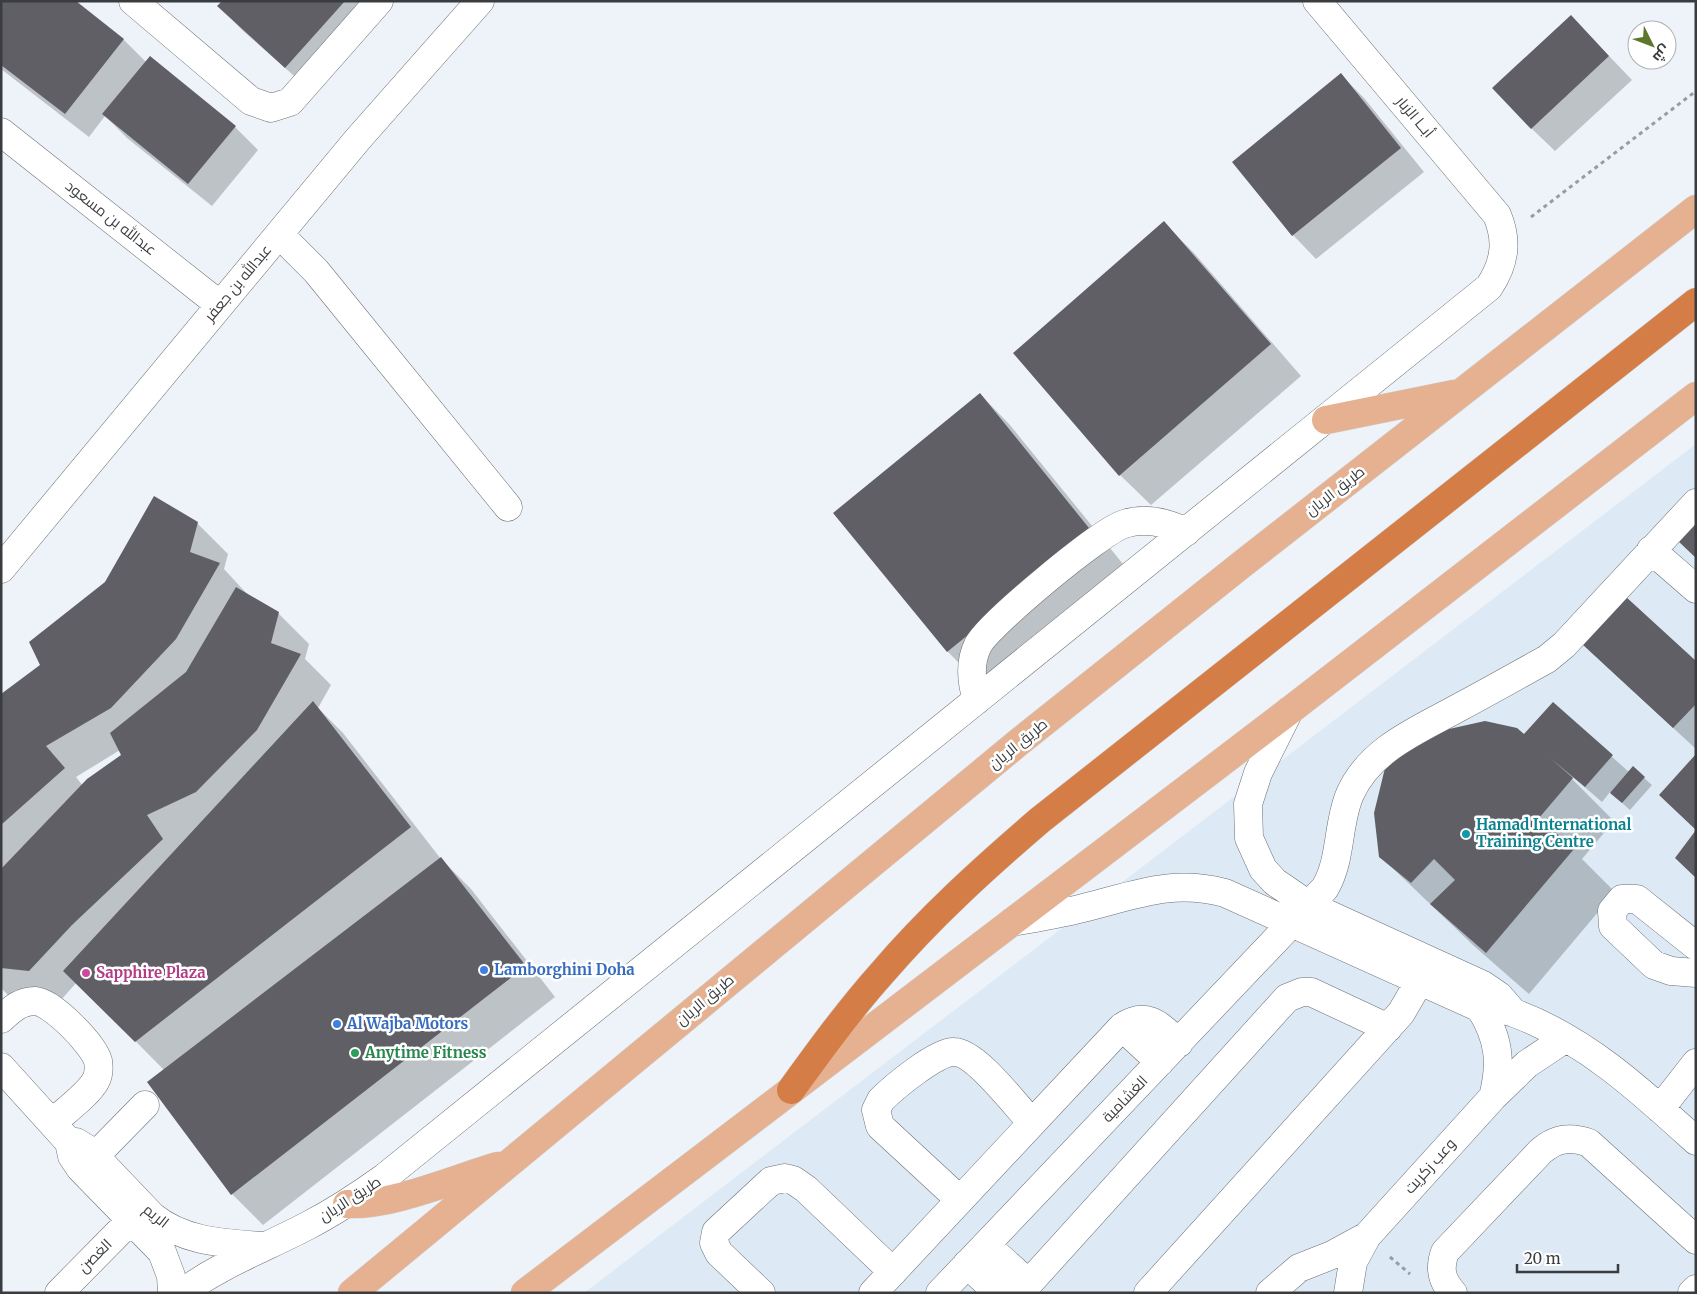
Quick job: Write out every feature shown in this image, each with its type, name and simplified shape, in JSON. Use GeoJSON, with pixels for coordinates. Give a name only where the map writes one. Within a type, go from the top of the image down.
{"type":"FeatureCollection","features":[{"type":"Feature","properties":{"kind":"highway"},"geometry":{"type":"LineString","coordinates":[[792,1090],[835,1030],[881,973],[931,919],[991,862],[1040,820],[1696,302]]}},
{"type":"Feature","properties":{"kind":"main road","name":"طريق الريان"},"geometry":{"type":"LineString","coordinates":[[352,1293],[1019,742],[1460,392],[1696,209]]}},
{"type":"Feature","properties":{"kind":"main road"},"geometry":{"type":"LineString","coordinates":[[1326,420],[1460,392]]}},
{"type":"Feature","properties":{"kind":"main road"},"geometry":{"type":"LineString","coordinates":[[525,1293],[1289,711],[1696,396]]}},
{"type":"Feature","properties":{"kind":"main road"},"geometry":{"type":"LineString","coordinates":[[347,1204],[366,1204],[384,1200],[511,1162]]}},
{"type":"Feature","properties":{"kind":"street"},"geometry":{"type":"LineString","coordinates":[[133,1],[251,101],[271,108],[290,102],[379,1]]}},
{"type":"Feature","properties":{"kind":"street","name":"عبدالله بن جعفر"},"geometry":{"type":"LineString","coordinates":[[1,569],[358,139],[480,1]]}},
{"type":"Feature","properties":{"kind":"street","name":"أبــا الزبار"},"geometry":{"type":"LineString","coordinates":[[1317,1],[1491,205],[1497,215],[1504,237]]}},
{"type":"Feature","properties":{"kind":"street","name":"عبدالله بن مسعود"},"geometry":{"type":"LineString","coordinates":[[1,132],[220,305]]}},
{"type":"Feature","properties":{"kind":"street"},"geometry":{"type":"LineString","coordinates":[[279,234],[316,271],[508,506]]}},
{"type":"Feature","properties":{"kind":"street","name":"طريق الريان"},"geometry":{"type":"LineString","coordinates":[[182,1293],[216,1270],[307,1226],[347,1204],[385,1177],[1480,296],[1489,287],[1499,270],[1505,250],[1504,237]]}},
{"type":"Feature","properties":{"kind":"street","name":"الغشامية"},"geometry":{"type":"LineString","coordinates":[[940,1293],[1325,888],[1332,877],[1344,811],[1350,793],[1372,761],[1403,738],[1548,658],[1564,645],[1696,503]]}},
{"type":"Feature","properties":{"kind":"street"},"geometry":{"type":"LineString","coordinates":[[976,700],[971,673],[973,659],[985,634],[1097,540],[1123,524],[1139,521],[1156,521],[1186,532]]}},
{"type":"Feature","properties":{"kind":"street"},"geometry":{"type":"LineString","coordinates":[[1651,550],[1696,589]]}},
{"type":"Feature","properties":{"kind":"street"},"geometry":{"type":"LineString","coordinates":[[1289,711],[1252,788],[1247,821],[1252,846],[1263,868],[1302,914]]}},
{"type":"Feature","properties":{"kind":"street"},"geometry":{"type":"LineString","coordinates":[[1012,922],[1079,909],[1165,887],[1186,886],[1225,893],[1302,914],[1427,971],[1492,990],[1512,1011],[1566,1038],[1615,1070],[1696,1141]]}},
{"type":"Feature","properties":{"kind":"street"},"geometry":{"type":"LineString","coordinates":[[1690,965],[1662,969],[1654,965],[1618,931],[1610,918],[1615,904],[1622,899],[1638,899],[1696,946]]}},
{"type":"Feature","properties":{"kind":"street"},"geometry":{"type":"LineString","coordinates":[[1427,971],[1480,1008],[1512,1011]]}},
{"type":"Feature","properties":{"kind":"street"},"geometry":{"type":"LineString","coordinates":[[1148,1293],[1401,1014],[1427,971]]}},
{"type":"Feature","properties":{"kind":"street"},"geometry":{"type":"LineString","coordinates":[[986,1245],[1024,1288],[1286,998],[1302,992],[1311,992],[1388,1028]]}},
{"type":"Feature","properties":{"kind":"street"},"geometry":{"type":"LineString","coordinates":[[1,1019],[23,1003],[37,1001],[44,1003],[56,1011],[94,1053],[99,1069],[92,1086],[60,1132]]}},
{"type":"Feature","properties":{"kind":"street","name":"وعب زكريت"},"geometry":{"type":"LineString","coordinates":[[1480,1008],[1490,1024],[1497,1042],[1499,1060],[1498,1079],[1493,1097]]}},
{"type":"Feature","properties":{"kind":"street"},"geometry":{"type":"LineString","coordinates":[[873,1293],[1122,1027],[1138,1019],[1147,1020],[1163,1028],[1170,1053]]}},
{"type":"Feature","properties":{"kind":"street","name":"وعب زكريت"},"geometry":{"type":"LineString","coordinates":[[1348,1293],[1353,1262],[1367,1236],[1493,1097],[1527,1064],[1566,1038]]}},
{"type":"Feature","properties":{"kind":"street"},"geometry":{"type":"LineString","coordinates":[[960,1200],[880,1126],[876,1110],[880,1100],[941,1055],[955,1052],[963,1054],[976,1062],[1032,1123]]}},
{"type":"Feature","properties":{"kind":"street"},"geometry":{"type":"LineString","coordinates":[[1660,1109],[1696,1063]]}},
{"type":"Feature","properties":{"kind":"street","name":"الريم"},"geometry":{"type":"LineString","coordinates":[[1,1067],[60,1132],[75,1162],[162,1252],[171,1276],[172,1293]]}},
{"type":"Feature","properties":{"kind":"street"},"geometry":{"type":"LineString","coordinates":[[95,1156],[146,1105]]}},
{"type":"Feature","properties":{"kind":"street","name":"الريم"},"geometry":{"type":"LineString","coordinates":[[60,1132],[95,1156],[162,1225],[211,1242],[266,1246]]}},
{"type":"Feature","properties":{"kind":"street"},"geometry":{"type":"LineString","coordinates":[[1447,1281],[1445,1252],[1540,1152],[1553,1142],[1568,1138],[1589,1143],[1696,1240]]}},
{"type":"Feature","properties":{"kind":"street"},"geometry":{"type":"LineString","coordinates":[[761,1293],[719,1253],[714,1238],[719,1227],[765,1186],[778,1179],[793,1180],[806,1189],[893,1272]]}},
{"type":"Feature","properties":{"kind":"street","name":"الغصن"},"geometry":{"type":"LineString","coordinates":[[59,1293],[131,1220]]}},
{"type":"Feature","properties":{"kind":"street","name":"وعب زكريت"},"geometry":{"type":"LineString","coordinates":[[1270,1293],[1299,1268],[1332,1255],[1367,1236]]}},
{"type":"Feature","properties":{"kind":"street"},"geometry":{"type":"LineString","coordinates":[[967,1264],[998,1293]]}},
{"type":"Feature","properties":{"kind":"street"},"geometry":{"type":"LineString","coordinates":[[1692,1293],[1696,1289]]}},
{"type":"Feature","properties":{"kind":"path"},"geometry":{"type":"LineString","coordinates":[[1504,237],[1696,91]]}},
{"type":"Feature","properties":{"kind":"path"},"geometry":{"type":"LineString","coordinates":[[1367,1236],[1412,1277],[1447,1281]]}},
{"type":"Feature","properties":{"kind":"shaded area"},"geometry":{"type":"Polygon","coordinates":[[[1696,444],[1696,1293],[584,1293],[1696,444]]]}},
{"type":"Feature","properties":{"kind":"building"},"geometry":{"type":"Polygon","coordinates":[[[1,1],[76,1],[124,39],[65,114],[1,65],[1,1]]]}},
{"type":"Feature","properties":{"kind":"building"},"geometry":{"type":"Polygon","coordinates":[[[222,1],[345,1],[285,68],[217,6],[222,1]]]}},
{"type":"Feature","properties":{"kind":"building"},"geometry":{"type":"Polygon","coordinates":[[[1571,15],[1609,56],[1531,129],[1492,88],[1571,15]]]}},
{"type":"Feature","properties":{"kind":"building"},"geometry":{"type":"Polygon","coordinates":[[[150,56],[236,126],[188,184],[102,114],[150,56]]]}},
{"type":"Feature","properties":{"kind":"building"},"geometry":{"type":"Polygon","coordinates":[[[1341,73],[1401,148],[1292,236],[1232,162],[1341,73]]]}},
{"type":"Feature","properties":{"kind":"building"},"geometry":{"type":"Polygon","coordinates":[[[1164,221],[1271,344],[1119,476],[1013,353],[1164,221]]]}},
{"type":"Feature","properties":{"kind":"building"},"geometry":{"type":"Polygon","coordinates":[[[980,393],[1093,533],[947,652],[833,513],[980,393]]]}},
{"type":"Feature","properties":{"kind":"building"},"geometry":{"type":"Polygon","coordinates":[[[154,496],[198,522],[190,552],[220,563],[176,639],[111,708],[46,746],[65,768],[1,825],[1,694],[40,665],[29,642],[105,582],[154,496]]]}},
{"type":"Feature","properties":{"kind":"building"},"geometry":{"type":"Polygon","coordinates":[[[1696,520],[1696,558],[1677,540],[1696,520]]]}},
{"type":"Feature","properties":{"kind":"building"},"geometry":{"type":"Polygon","coordinates":[[[236,587],[279,612],[271,643],[301,654],[257,730],[196,792],[147,815],[163,839],[72,925],[29,971],[1,968],[1,869],[87,779],[121,755],[110,733],[186,672],[236,587]]]}},
{"type":"Feature","properties":{"kind":"building"},"geometry":{"type":"Polygon","coordinates":[[[1625,596],[1696,661],[1696,704],[1673,728],[1582,644],[1625,596]]]}},
{"type":"Feature","properties":{"kind":"building"},"geometry":{"type":"Polygon","coordinates":[[[313,701],[411,827],[135,1042],[63,971],[313,701]]]}},
{"type":"Feature","properties":{"kind":"building","name":"Hamad International Training Centre"},"geometry":{"type":"Polygon","coordinates":[[[1553,702],[1613,755],[1585,787],[1549,757],[1573,778],[1539,818],[1574,849],[1486,953],[1430,904],[1455,880],[1434,859],[1411,883],[1379,857],[1374,813],[1385,768],[1409,740],[1440,731],[1485,721],[1517,728],[1524,734],[1553,702]]]}},
{"type":"Feature","properties":{"kind":"building"},"geometry":{"type":"Polygon","coordinates":[[[1696,754],[1696,830],[1659,795],[1696,754]]]}},
{"type":"Feature","properties":{"kind":"building"},"geometry":{"type":"Polygon","coordinates":[[[1633,766],[1645,777],[1622,803],[1610,793],[1633,766]]]}},
{"type":"Feature","properties":{"kind":"building"},"geometry":{"type":"Polygon","coordinates":[[[1696,830],[1696,878],[1675,858],[1696,830]]]}},
{"type":"Feature","properties":{"kind":"building","name":"Al Wajba Motors"},"geometry":{"type":"Polygon","coordinates":[[[441,857],[526,966],[231,1195],[147,1082],[441,857]]]}},
{"type":"Feature","properties":{"kind":"place","name":"Hamad International Training Centre"},"geometry":{"type":"Point","coordinates":[1466,834]}},
{"type":"Feature","properties":{"kind":"place","name":"Lamborghini Doha"},"geometry":{"type":"Point","coordinates":[484,970]}},
{"type":"Feature","properties":{"kind":"place","name":"Sapphire Plaza"},"geometry":{"type":"Point","coordinates":[86,973]}},
{"type":"Feature","properties":{"kind":"place","name":"Al Wajba Motors"},"geometry":{"type":"Point","coordinates":[337,1024]}},
{"type":"Feature","properties":{"kind":"place","name":"Anytime Fitness"},"geometry":{"type":"Point","coordinates":[355,1053]}}]}
